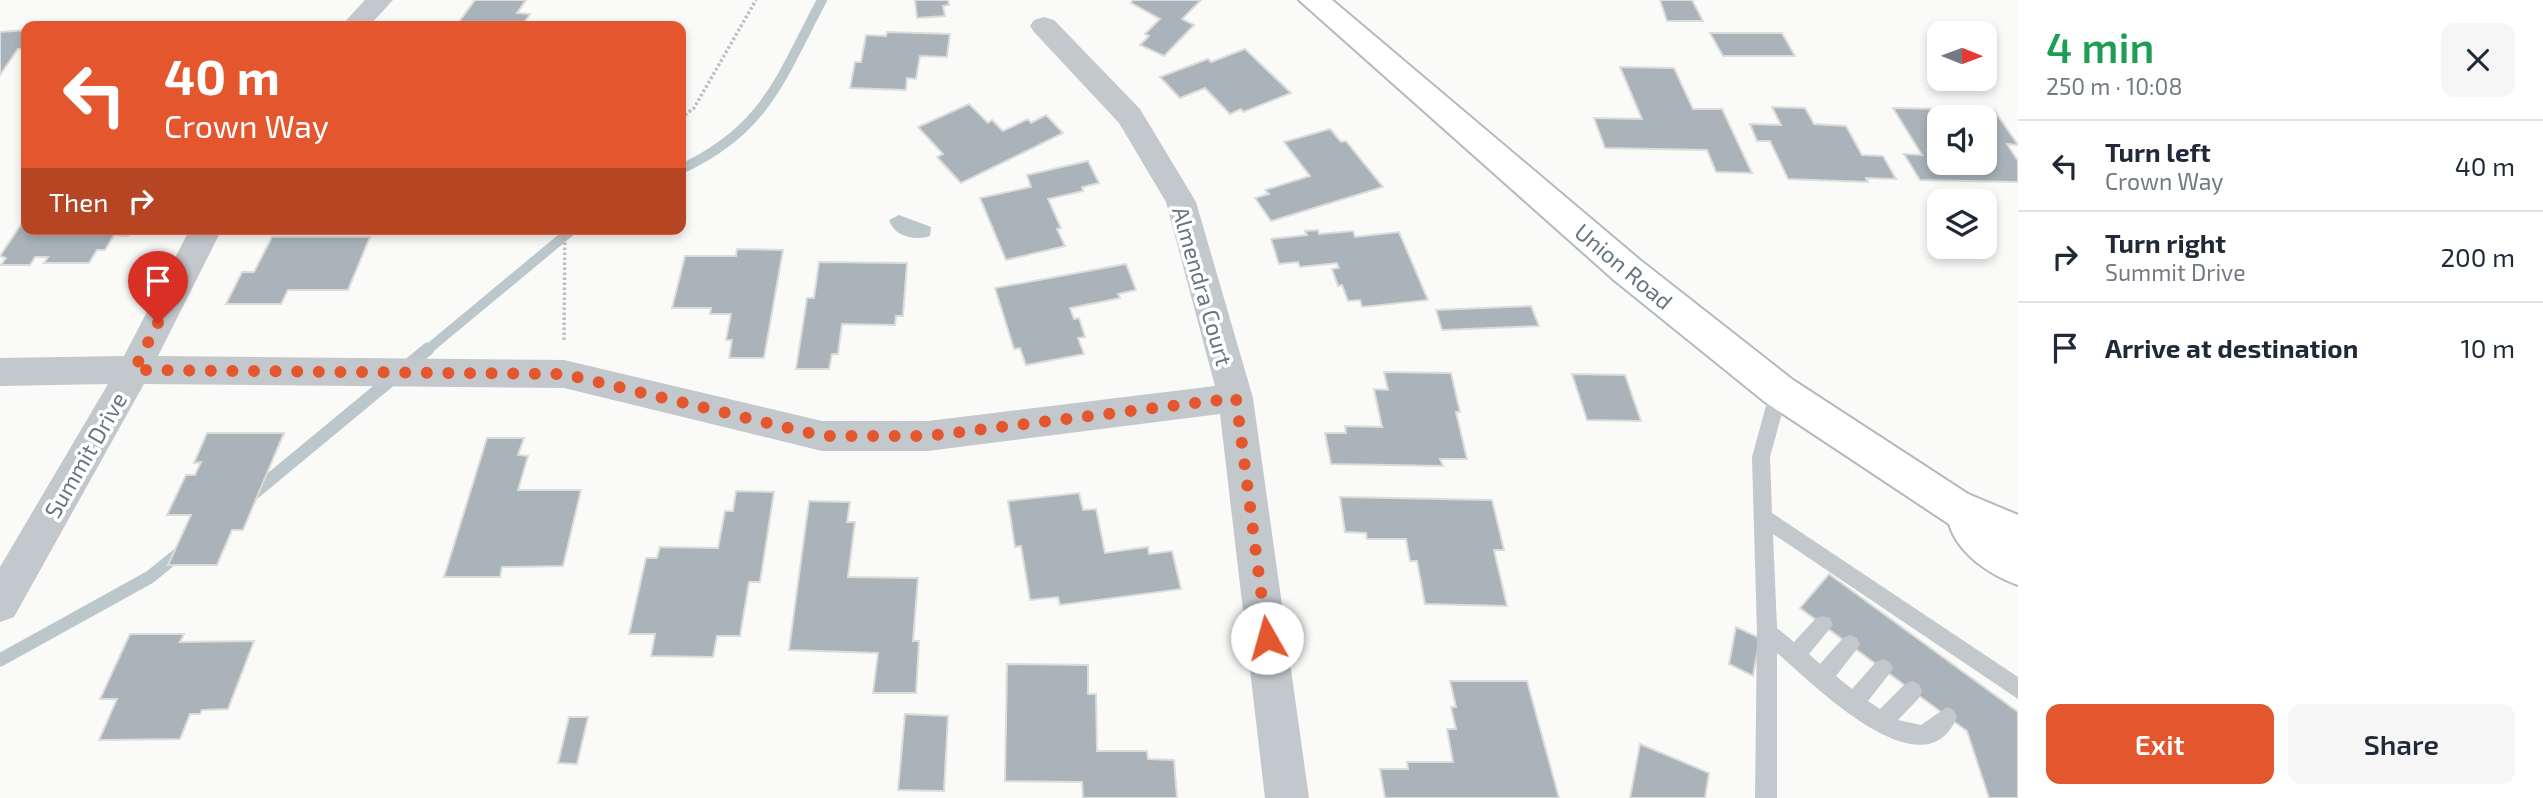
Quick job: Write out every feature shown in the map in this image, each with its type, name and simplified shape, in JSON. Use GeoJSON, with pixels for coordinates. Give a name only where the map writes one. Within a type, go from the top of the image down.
{"type":"FeatureCollection","features":[{"type":"Feature","properties":{"kind":"main road","name":"Union Road"},"geometry":{"type":"LineString","coordinates":[[1314,0],[1627,270],[1779,391],[1953,507],[2018,534]]}},
{"type":"Feature","properties":{"kind":"main road","name":"Union Road"},"geometry":{"type":"LineString","coordinates":[[1953,507],[1987,546],[2018,566]]}},
{"type":"Feature","properties":{"kind":"street"},"geometry":{"type":"LineString","coordinates":[[359,21],[380,0]]}},
{"type":"Feature","properties":{"kind":"street","name":"Almendra Court"},"geometry":{"type":"LineString","coordinates":[[1044,26],[1130,117],[1181,202],[1236,398],[1287,798]]}},
{"type":"Feature","properties":{"kind":"street","name":"Summit Drive"},"geometry":{"type":"LineString","coordinates":[[0,604],[134,370],[203,235]]}},
{"type":"Feature","properties":{"kind":"street"},"geometry":{"type":"LineString","coordinates":[[0,372],[134,370],[564,374],[822,436],[928,436],[1236,398]]}},
{"type":"Feature","properties":{"kind":"lane"},"geometry":{"type":"LineString","coordinates":[[1766,798],[1767,632],[1761,457],[1779,391]]}},
{"type":"Feature","properties":{"kind":"lane"},"geometry":{"type":"LineString","coordinates":[[1763,517],[1945,650],[1981,674],[2018,689]]}},
{"type":"Feature","properties":{"kind":"lane"},"geometry":{"type":"LineString","coordinates":[[1796,655],[1823,625]]}},
{"type":"Feature","properties":{"kind":"lane"},"geometry":{"type":"LineString","coordinates":[[1767,632],[1887,728],[1914,736],[1935,732],[1947,717]]}},
{"type":"Feature","properties":{"kind":"lane"},"geometry":{"type":"LineString","coordinates":[[1823,676],[1850,645]]}},
{"type":"Feature","properties":{"kind":"lane"},"geometry":{"type":"LineString","coordinates":[[1854,702],[1883,669]]}},
{"type":"Feature","properties":{"kind":"lane"},"geometry":{"type":"LineString","coordinates":[[1881,723],[1912,691]]}},
{"type":"Feature","properties":{"kind":"path"},"geometry":{"type":"LineString","coordinates":[[686,114],[694,108],[756,0]]}},
{"type":"Feature","properties":{"kind":"path"},"geometry":{"type":"LineString","coordinates":[[564,374],[565,235]]}},
{"type":"Feature","properties":{"kind":"shaded area"},"geometry":{"type":"Polygon","coordinates":[[[899,215],[931,227],[930,236],[912,238],[900,234],[889,220],[899,215]]]}},
{"type":"Feature","properties":{"kind":"building"},"geometry":{"type":"Polygon","coordinates":[[[475,0],[526,0],[517,13],[530,14],[525,21],[460,21],[475,0]]]}},
{"type":"Feature","properties":{"kind":"building"},"geometry":{"type":"Polygon","coordinates":[[[915,0],[948,0],[949,5],[943,6],[945,16],[917,18],[915,0]]]}},
{"type":"Feature","properties":{"kind":"building"},"geometry":{"type":"Polygon","coordinates":[[[1133,0],[1201,0],[1182,19],[1194,25],[1164,56],[1140,45],[1149,36],[1145,34],[1160,19],[1131,3],[1133,0]]]}},
{"type":"Feature","properties":{"kind":"building"},"geometry":{"type":"Polygon","coordinates":[[[1660,0],[1692,0],[1703,21],[1667,21],[1660,0]]]}},
{"type":"Feature","properties":{"kind":"building"},"geometry":{"type":"Polygon","coordinates":[[[21,30],[21,49],[18,49],[0,75],[0,32],[21,30]]]}},
{"type":"Feature","properties":{"kind":"building"},"geometry":{"type":"Polygon","coordinates":[[[887,32],[950,34],[947,57],[920,56],[916,79],[907,78],[906,90],[850,88],[855,62],[861,62],[866,35],[886,36],[887,32]]]}},
{"type":"Feature","properties":{"kind":"building"},"geometry":{"type":"Polygon","coordinates":[[[1710,33],[1782,33],[1795,56],[1723,56],[1710,33]]]}},
{"type":"Feature","properties":{"kind":"building"},"geometry":{"type":"Polygon","coordinates":[[[1245,49],[1291,93],[1243,112],[1241,109],[1230,114],[1205,88],[1180,98],[1160,77],[1208,59],[1211,62],[1245,49]]]}},
{"type":"Feature","properties":{"kind":"building"},"geometry":{"type":"Polygon","coordinates":[[[1620,67],[1674,68],[1693,109],[1722,109],[1752,173],[1716,172],[1707,150],[1605,148],[1594,118],[1642,119],[1620,67]]]}},
{"type":"Feature","properties":{"kind":"building"},"geometry":{"type":"Polygon","coordinates":[[[969,104],[988,123],[992,120],[1003,131],[1028,119],[1031,123],[1046,115],[1063,133],[961,183],[937,157],[943,154],[918,127],[969,104]]]}},
{"type":"Feature","properties":{"kind":"building"},"geometry":{"type":"Polygon","coordinates":[[[1772,107],[1805,108],[1814,124],[1846,126],[1862,155],[1883,156],[1896,179],[1866,178],[1868,182],[1788,179],[1770,141],[1757,141],[1750,124],[1781,125],[1772,107]]]}},
{"type":"Feature","properties":{"kind":"building"},"geometry":{"type":"Polygon","coordinates":[[[1893,108],[1927,109],[1927,175],[1997,175],[1997,114],[2018,145],[2007,144],[2018,161],[2018,182],[1920,180],[1904,154],[1922,155],[1893,108]]]}},
{"type":"Feature","properties":{"kind":"building"},"geometry":{"type":"Polygon","coordinates":[[[1330,129],[1341,142],[1346,141],[1383,187],[1271,221],[1255,198],[1269,194],[1265,190],[1310,176],[1284,142],[1330,129]]]}},
{"type":"Feature","properties":{"kind":"building"},"geometry":{"type":"Polygon","coordinates":[[[1088,161],[1099,183],[1082,187],[1083,191],[1048,199],[1061,228],[1057,229],[1065,246],[1006,260],[980,198],[1031,187],[1027,175],[1088,161]]]}},
{"type":"Feature","properties":{"kind":"building"},"geometry":{"type":"Polygon","coordinates":[[[21,224],[21,235],[114,235],[105,250],[97,250],[89,263],[44,263],[48,257],[35,257],[30,265],[1,265],[6,258],[0,256],[21,224]]]}},
{"type":"Feature","properties":{"kind":"building"},"geometry":{"type":"Polygon","coordinates":[[[1318,230],[1319,234],[1353,231],[1355,237],[1399,232],[1428,300],[1362,307],[1360,300],[1348,301],[1342,285],[1338,286],[1332,269],[1339,268],[1337,263],[1300,267],[1298,262],[1279,264],[1271,239],[1307,235],[1305,231],[1318,230]]]}},
{"type":"Feature","properties":{"kind":"building"},"geometry":{"type":"Polygon","coordinates":[[[272,237],[370,237],[348,290],[288,290],[281,304],[226,304],[242,272],[254,272],[272,237]]]}},
{"type":"Feature","properties":{"kind":"building"},"geometry":{"type":"Polygon","coordinates":[[[737,249],[783,250],[764,358],[729,358],[732,340],[726,340],[731,314],[710,314],[711,308],[672,308],[685,256],[736,256],[737,249]]]}},
{"type":"Feature","properties":{"kind":"building"},"geometry":{"type":"Polygon","coordinates":[[[819,262],[907,263],[903,316],[896,316],[895,325],[842,324],[838,354],[832,354],[829,369],[796,369],[807,298],[814,298],[819,262]]]}},
{"type":"Feature","properties":{"kind":"building"},"geometry":{"type":"Polygon","coordinates":[[[1126,264],[1136,290],[1118,294],[1120,298],[1070,308],[1074,319],[1079,318],[1085,337],[1078,338],[1084,354],[1026,365],[1020,348],[1014,349],[995,288],[1126,264]]]}},
{"type":"Feature","properties":{"kind":"building"},"geometry":{"type":"Polygon","coordinates":[[[1531,306],[1539,326],[1442,330],[1436,310],[1531,306]]]}},
{"type":"Feature","properties":{"kind":"building"},"geometry":{"type":"Polygon","coordinates":[[[1384,372],[1451,373],[1460,412],[1456,412],[1467,459],[1440,459],[1443,466],[1331,464],[1325,433],[1346,433],[1345,426],[1382,427],[1374,389],[1388,390],[1384,372]]]}},
{"type":"Feature","properties":{"kind":"building"},"geometry":{"type":"Polygon","coordinates":[[[1572,374],[1625,375],[1641,421],[1587,420],[1572,374]]]}},
{"type":"Feature","properties":{"kind":"building"},"geometry":{"type":"Polygon","coordinates":[[[207,433],[284,433],[243,530],[232,530],[217,565],[168,565],[191,515],[167,515],[186,475],[195,475],[201,462],[194,463],[207,433]]]}},
{"type":"Feature","properties":{"kind":"building"},"geometry":{"type":"Polygon","coordinates":[[[487,438],[524,438],[518,455],[528,456],[518,490],[581,490],[563,566],[502,567],[500,577],[444,577],[487,438]]]}},
{"type":"Feature","properties":{"kind":"building"},"geometry":{"type":"Polygon","coordinates":[[[736,491],[774,492],[760,582],[749,582],[740,636],[717,636],[713,657],[651,656],[655,634],[629,634],[646,558],[657,558],[660,547],[718,548],[725,511],[733,511],[736,491]]]}},
{"type":"Feature","properties":{"kind":"building"},"geometry":{"type":"Polygon","coordinates":[[[1079,493],[1083,510],[1096,509],[1105,553],[1148,547],[1149,554],[1172,551],[1181,589],[1060,605],[1058,597],[1030,600],[1021,546],[1015,547],[1008,501],[1079,493]]]}},
{"type":"Feature","properties":{"kind":"building"},"geometry":{"type":"Polygon","coordinates":[[[1340,497],[1492,500],[1504,550],[1494,550],[1507,606],[1425,604],[1417,561],[1410,561],[1406,539],[1367,539],[1366,533],[1345,532],[1340,497]]]}},
{"type":"Feature","properties":{"kind":"building"},"geometry":{"type":"Polygon","coordinates":[[[809,501],[850,502],[847,522],[855,522],[848,577],[918,578],[913,641],[919,641],[916,693],[873,693],[878,653],[789,650],[809,501]]]}},
{"type":"Feature","properties":{"kind":"building"},"geometry":{"type":"Polygon","coordinates":[[[1829,574],[2018,712],[2018,798],[1989,798],[1967,731],[1800,608],[1829,574]]]}},
{"type":"Feature","properties":{"kind":"building"},"geometry":{"type":"Polygon","coordinates":[[[1736,627],[1760,638],[1753,676],[1729,664],[1736,627]]]}},
{"type":"Feature","properties":{"kind":"building"},"geometry":{"type":"Polygon","coordinates":[[[130,634],[184,634],[180,642],[254,641],[228,709],[202,710],[200,714],[190,714],[180,739],[99,740],[117,699],[100,699],[130,634]]]}},
{"type":"Feature","properties":{"kind":"building"},"geometry":{"type":"Polygon","coordinates":[[[1007,664],[1088,665],[1088,694],[1096,694],[1097,751],[1147,751],[1148,759],[1174,760],[1177,798],[1083,798],[1082,782],[1005,781],[1007,664]]]}},
{"type":"Feature","properties":{"kind":"building"},"geometry":{"type":"Polygon","coordinates":[[[1450,681],[1527,681],[1559,798],[1385,798],[1380,769],[1408,769],[1407,762],[1453,762],[1447,729],[1456,729],[1451,707],[1456,707],[1450,681]]]}},
{"type":"Feature","properties":{"kind":"building"},"geometry":{"type":"Polygon","coordinates":[[[905,714],[948,716],[944,791],[898,790],[905,714]]]}},
{"type":"Feature","properties":{"kind":"building"},"geometry":{"type":"Polygon","coordinates":[[[569,717],[588,717],[577,764],[558,763],[569,717]]]}},
{"type":"Feature","properties":{"kind":"building"},"geometry":{"type":"Polygon","coordinates":[[[1640,744],[1709,773],[1705,798],[1630,798],[1640,744]]]}},
{"type":"Feature","properties":{"kind":"waterway"},"geometry":{"type":"LineString","coordinates":[[686,166],[710,154],[752,119],[782,77],[822,0]]}},
{"type":"Feature","properties":{"kind":"waterway"},"geometry":{"type":"LineString","coordinates":[[426,351],[566,235]]}},
{"type":"Feature","properties":{"kind":"waterway"},"geometry":{"type":"LineString","coordinates":[[248,498],[428,349]]}},
{"type":"Feature","properties":{"kind":"waterway"},"geometry":{"type":"LineString","coordinates":[[0,660],[150,577],[182,551]]}},
{"type":"Feature","properties":{"kind":"route"},"geometry":{"type":"LineString","coordinates":[[158,323],[134,370],[564,374],[822,436],[928,436],[1236,398],[1267,638]]}}]}
